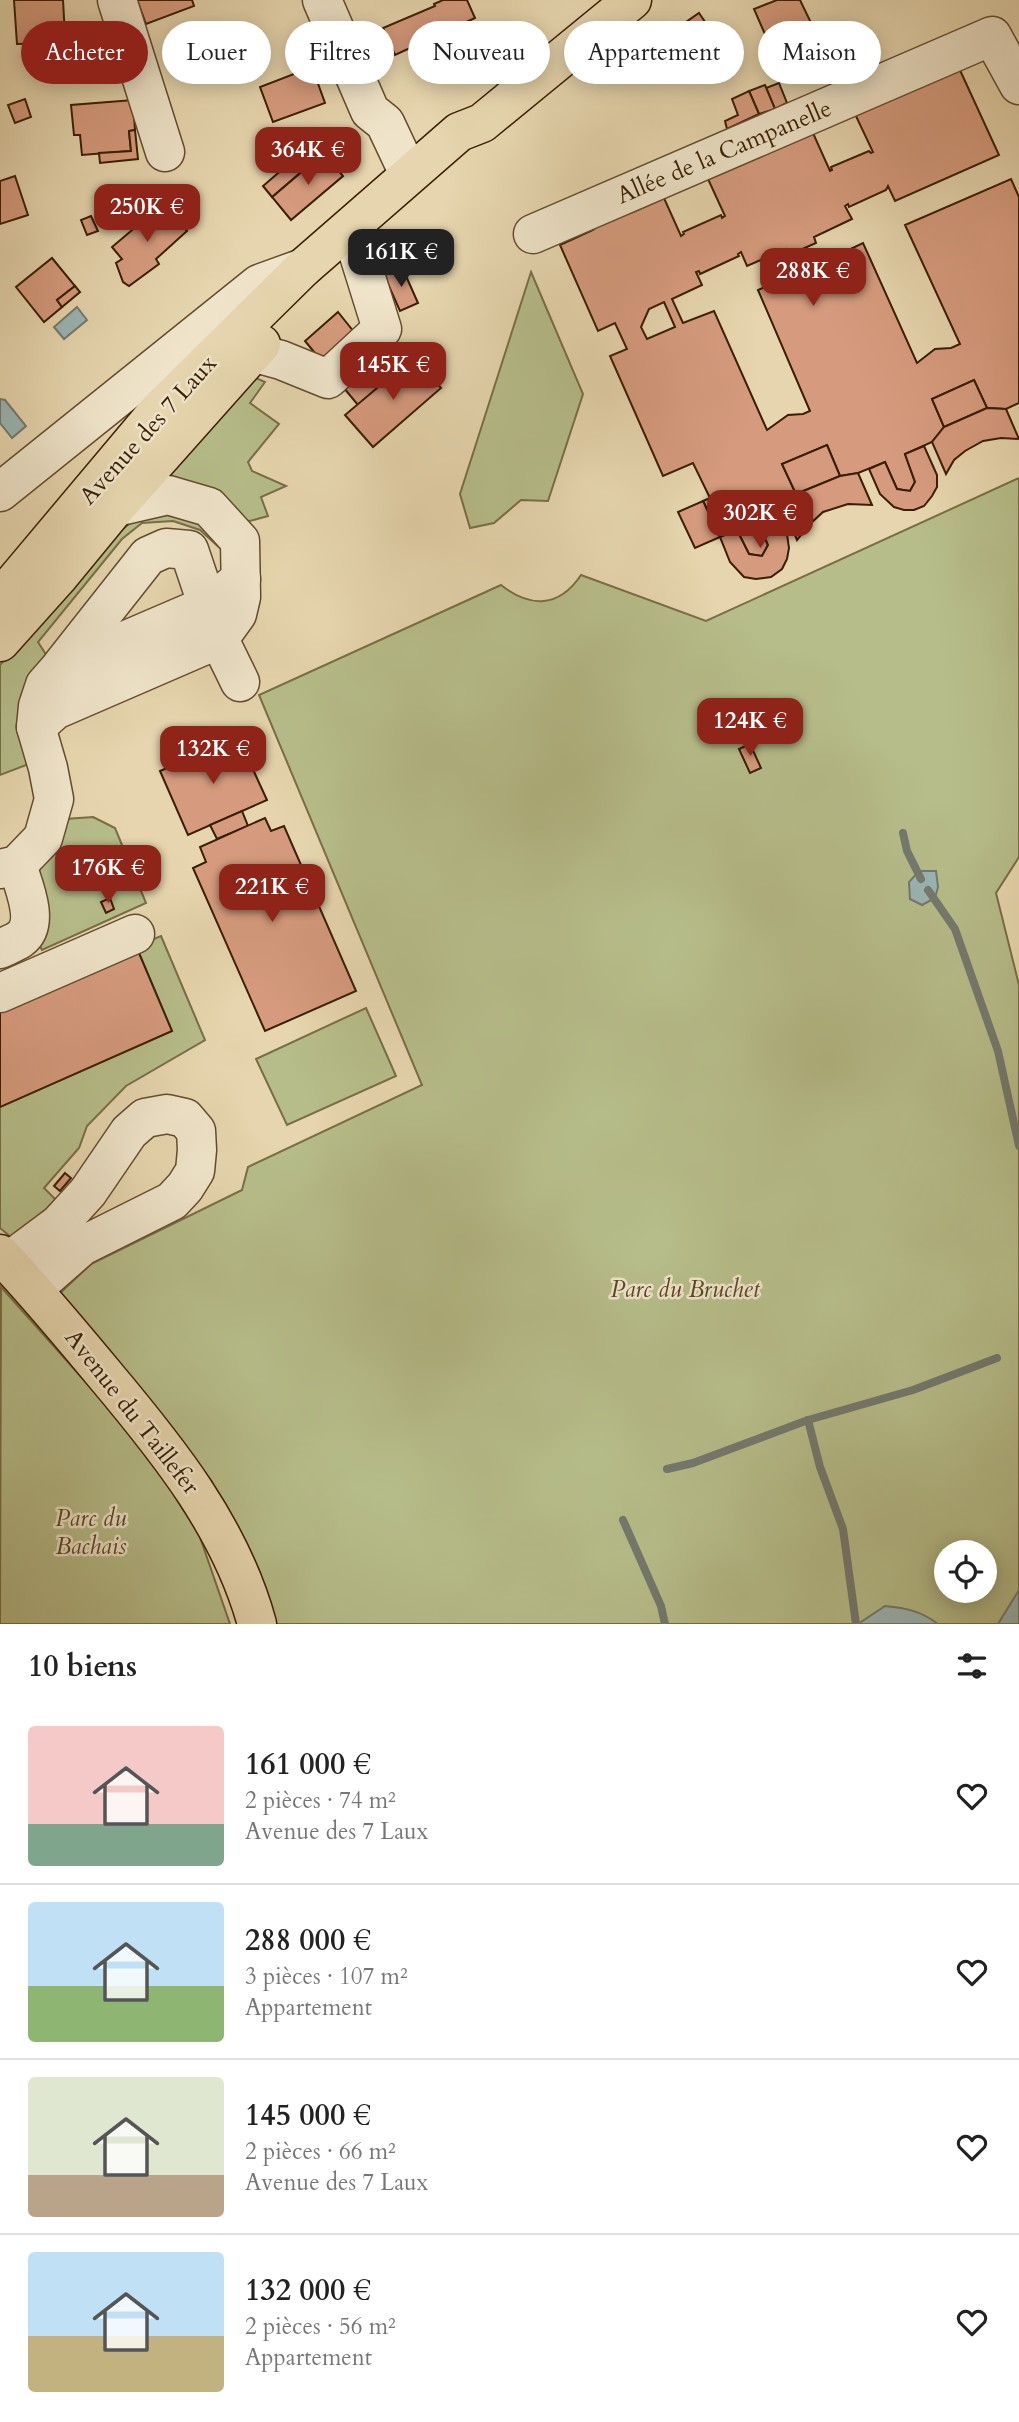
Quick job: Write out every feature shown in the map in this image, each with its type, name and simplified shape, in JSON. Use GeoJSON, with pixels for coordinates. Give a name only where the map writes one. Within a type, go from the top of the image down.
{"type":"FeatureCollection","features":[{"type":"Feature","properties":{"kind":"main road","name":"Avenue des 7 Laux"},"geometry":{"type":"LineString","coordinates":[[0,599],[158,411],[303,268],[459,132],[482,123],[632,0]]}},
{"type":"Feature","properties":{"kind":"main road"},"geometry":{"type":"LineString","coordinates":[[0,642],[252,352],[358,252],[403,203],[469,143],[482,123]]}},
{"type":"Feature","properties":{"kind":"main road","name":"Avenue du Taillefer"},"geometry":{"type":"LineString","coordinates":[[14,1268],[177,1462],[200,1497],[228,1551],[252,1605],[257,1624]]}},
{"type":"Feature","properties":{"kind":"street"},"geometry":{"type":"LineString","coordinates":[[117,0],[165,152]]}},
{"type":"Feature","properties":{"kind":"street"},"geometry":{"type":"LineString","coordinates":[[322,0],[370,111],[385,123],[409,173]]}},
{"type":"Feature","properties":{"kind":"street","name":"Allée de la Campanelle"},"geometry":{"type":"LineString","coordinates":[[533,234],[1006,35],[1019,85]]}},
{"type":"Feature","properties":{"kind":"street"},"geometry":{"type":"LineString","coordinates":[[252,352],[281,360],[328,379],[382,329],[358,252]]}},
{"type":"Feature","properties":{"kind":"street","name":"Avenue des 7 Laux"},"geometry":{"type":"LineString","coordinates":[[0,492],[259,284],[303,268]]}},
{"type":"Feature","properties":{"kind":"street"},"geometry":{"type":"LineString","coordinates":[[37,716],[55,710],[224,613],[240,541],[209,507],[168,495],[116,507]]}},
{"type":"Feature","properties":{"kind":"street"},"geometry":{"type":"LineString","coordinates":[[0,950],[23,938],[30,921],[27,895],[8,867],[43,838],[54,799],[37,716],[45,685],[148,556],[166,548],[189,550],[224,613],[240,682]]}},
{"type":"Feature","properties":{"kind":"street"},"geometry":{"type":"LineString","coordinates":[[59,669],[224,613]]}},
{"type":"Feature","properties":{"kind":"street"},"geometry":{"type":"LineString","coordinates":[[0,993],[135,934]]}},
{"type":"Feature","properties":{"kind":"street"},"geometry":{"type":"LineString","coordinates":[[167,1114],[185,1118],[196,1131],[195,1171],[186,1187],[172,1201],[82,1246],[14,1268],[88,1192],[128,1132],[145,1118],[167,1114]]}},
{"type":"Feature","properties":{"kind":"green space"},"geometry":{"type":"Polygon","coordinates":[[[531,272],[583,394],[548,501],[521,500],[494,523],[470,528],[460,494],[531,272]]]}},
{"type":"Feature","properties":{"kind":"green space"},"geometry":{"type":"Polygon","coordinates":[[[251,376],[265,382],[250,403],[279,424],[248,462],[252,471],[286,486],[261,497],[268,516],[250,521],[241,520],[149,480],[251,376]]]}},
{"type":"Feature","properties":{"kind":"green space","name":"Parc du Bruchet"},"geometry":{"type":"Polygon","coordinates":[[[1019,478],[1019,857],[996,893],[1019,985],[1019,1624],[274,1624],[58,1295],[91,1264],[242,1190],[248,1167],[422,1085],[259,695],[501,585],[523,598],[544,601],[563,594],[581,575],[706,621],[1019,478]]]}},
{"type":"Feature","properties":{"kind":"green space"},"geometry":{"type":"Polygon","coordinates":[[[170,515],[203,522],[227,543],[221,549],[200,530],[173,521],[142,523],[122,539],[38,642],[54,667],[34,762],[0,775],[0,665],[114,536],[138,517],[170,515]]]}},
{"type":"Feature","properties":{"kind":"green space"},"geometry":{"type":"Polygon","coordinates":[[[93,817],[115,828],[146,903],[42,950],[35,937],[38,853],[65,819],[93,817]]]}},
{"type":"Feature","properties":{"kind":"green space"},"geometry":{"type":"Polygon","coordinates":[[[161,936],[205,1040],[126,1086],[87,1126],[79,1148],[44,1188],[56,1200],[18,1237],[12,1238],[0,1228],[0,1107],[172,1031],[136,946],[161,936]]]}},
{"type":"Feature","properties":{"kind":"green space"},"geometry":{"type":"Polygon","coordinates":[[[366,1008],[396,1076],[287,1125],[256,1059],[366,1008]]]}},
{"type":"Feature","properties":{"kind":"green space","name":"Parc du Bachais"},"geometry":{"type":"Polygon","coordinates":[[[1,1287],[125,1426],[193,1517],[230,1624],[0,1624],[1,1287]]]}},
{"type":"Feature","properties":{"kind":"water"},"geometry":{"type":"Polygon","coordinates":[[[77,307],[87,320],[64,339],[54,327],[77,307]]]}},
{"type":"Feature","properties":{"kind":"water"},"geometry":{"type":"Polygon","coordinates":[[[0,399],[5,400],[26,426],[12,438],[0,423],[0,399]]]}},
{"type":"Feature","properties":{"kind":"water"},"geometry":{"type":"Polygon","coordinates":[[[919,871],[936,871],[938,887],[935,898],[922,905],[910,899],[909,882],[919,871]]]}},
{"type":"Feature","properties":{"kind":"water"},"geometry":{"type":"Polygon","coordinates":[[[1019,1590],[1019,1624],[998,1624],[1019,1590]]]}},
{"type":"Feature","properties":{"kind":"water"},"geometry":{"type":"Polygon","coordinates":[[[885,1606],[913,1611],[938,1624],[858,1624],[885,1606]]]}},
{"type":"Feature","properties":{"kind":"building"},"geometry":{"type":"Polygon","coordinates":[[[14,0],[63,0],[64,21],[21,21],[21,44],[17,44],[14,0]]]}},
{"type":"Feature","properties":{"kind":"building"},"geometry":{"type":"Polygon","coordinates":[[[137,0],[192,0],[194,6],[148,23],[137,0]]]}},
{"type":"Feature","properties":{"kind":"building"},"geometry":{"type":"Polygon","coordinates":[[[443,0],[467,0],[475,18],[469,21],[408,21],[408,49],[395,55],[394,23],[435,6],[434,4],[443,0]]]}},
{"type":"Feature","properties":{"kind":"building"},"geometry":{"type":"Polygon","coordinates":[[[777,0],[800,0],[810,21],[759,21],[754,9],[777,0]]]}},
{"type":"Feature","properties":{"kind":"building"},"geometry":{"type":"Polygon","coordinates":[[[699,13],[704,21],[688,21],[699,13]]]}},
{"type":"Feature","properties":{"kind":"building"},"geometry":{"type":"Polygon","coordinates":[[[959,68],[999,155],[895,201],[888,186],[886,190],[849,207],[848,204],[845,206],[852,219],[814,237],[816,243],[789,255],[786,249],[747,266],[741,252],[739,256],[700,274],[699,271],[696,272],[702,285],[672,299],[683,323],[714,311],[767,430],[788,415],[810,411],[758,290],[798,273],[809,263],[823,262],[863,243],[917,363],[935,349],[951,348],[960,344],[905,225],[1011,179],[1019,197],[1019,403],[1006,409],[987,408],[974,380],[932,399],[944,427],[932,442],[905,454],[915,482],[910,491],[897,489],[885,462],[858,473],[840,476],[827,445],[782,464],[796,494],[784,508],[757,520],[768,545],[762,556],[749,554],[737,530],[720,537],[703,501],[710,498],[693,463],[663,476],[610,356],[627,349],[615,323],[598,331],[560,245],[593,230],[611,215],[633,212],[664,198],[681,236],[683,232],[721,215],[722,218],[725,216],[708,179],[813,133],[830,171],[831,167],[869,151],[871,153],[873,152],[855,114],[959,68]],[[664,302],[649,309],[641,327],[647,339],[675,327],[664,302]]]}},
{"type":"Feature","properties":{"kind":"building"},"geometry":{"type":"Polygon","coordinates":[[[285,77],[285,84],[318,84],[325,103],[273,122],[260,87],[285,77]]]}},
{"type":"Feature","properties":{"kind":"building"},"geometry":{"type":"Polygon","coordinates":[[[779,84],[787,103],[775,109],[766,88],[779,84]]]}},
{"type":"Feature","properties":{"kind":"building"},"geometry":{"type":"Polygon","coordinates":[[[765,85],[775,109],[759,114],[749,91],[765,85]]]}},
{"type":"Feature","properties":{"kind":"building"},"geometry":{"type":"Polygon","coordinates":[[[749,91],[759,114],[727,129],[725,121],[738,115],[732,99],[749,91]]]}},
{"type":"Feature","properties":{"kind":"building"},"geometry":{"type":"Polygon","coordinates":[[[25,99],[31,117],[15,123],[8,105],[25,99]]]}},
{"type":"Feature","properties":{"kind":"building"},"geometry":{"type":"Polygon","coordinates":[[[133,100],[135,130],[129,131],[131,151],[82,155],[80,135],[74,135],[71,105],[133,100]]]}},
{"type":"Feature","properties":{"kind":"building"},"geometry":{"type":"Polygon","coordinates":[[[135,130],[138,159],[100,163],[99,153],[131,151],[129,131],[135,130]]]}},
{"type":"Feature","properties":{"kind":"building"},"geometry":{"type":"Polygon","coordinates":[[[324,153],[343,176],[291,220],[272,197],[324,153]]]}},
{"type":"Feature","properties":{"kind":"building"},"geometry":{"type":"Polygon","coordinates":[[[299,155],[308,166],[272,197],[263,186],[299,155]]]}},
{"type":"Feature","properties":{"kind":"building"},"geometry":{"type":"Polygon","coordinates":[[[15,176],[28,215],[0,224],[0,181],[15,176]]]}},
{"type":"Feature","properties":{"kind":"building"},"geometry":{"type":"Polygon","coordinates":[[[164,203],[187,231],[156,259],[159,264],[129,286],[123,282],[116,263],[122,259],[112,247],[164,203]]]}},
{"type":"Feature","properties":{"kind":"building"},"geometry":{"type":"Polygon","coordinates":[[[91,216],[98,231],[87,235],[81,220],[91,216]]]}},
{"type":"Feature","properties":{"kind":"building"},"geometry":{"type":"Polygon","coordinates":[[[52,258],[75,286],[57,300],[62,307],[44,322],[16,287],[52,258]]]}},
{"type":"Feature","properties":{"kind":"building"},"geometry":{"type":"Polygon","coordinates":[[[402,267],[418,303],[400,311],[384,275],[402,267]]]}},
{"type":"Feature","properties":{"kind":"building"},"geometry":{"type":"Polygon","coordinates":[[[75,286],[80,292],[62,307],[57,300],[75,286]]]}},
{"type":"Feature","properties":{"kind":"building"},"geometry":{"type":"Polygon","coordinates":[[[338,312],[390,377],[358,405],[305,341],[338,312]]]}},
{"type":"Feature","properties":{"kind":"building"},"geometry":{"type":"Polygon","coordinates":[[[414,357],[441,388],[373,447],[345,415],[414,357]]]}},
{"type":"Feature","properties":{"kind":"building"},"geometry":{"type":"Polygon","coordinates":[[[974,380],[987,408],[944,427],[932,399],[974,380]]]}},
{"type":"Feature","properties":{"kind":"building"},"geometry":{"type":"Polygon","coordinates":[[[987,408],[1006,409],[1019,439],[983,441],[954,460],[946,474],[932,442],[944,427],[987,408]]]}},
{"type":"Feature","properties":{"kind":"building"},"geometry":{"type":"Polygon","coordinates":[[[827,445],[840,476],[796,494],[782,464],[827,445]]]}},
{"type":"Feature","properties":{"kind":"building"},"geometry":{"type":"Polygon","coordinates":[[[924,446],[937,475],[937,487],[924,506],[914,510],[894,507],[880,494],[869,469],[885,462],[897,489],[910,491],[915,482],[905,454],[924,446]]]}},
{"type":"Feature","properties":{"kind":"building"},"geometry":{"type":"Polygon","coordinates":[[[858,473],[872,505],[848,504],[823,512],[797,540],[784,508],[796,494],[840,476],[858,473]]]}},
{"type":"Feature","properties":{"kind":"building"},"geometry":{"type":"Polygon","coordinates":[[[703,501],[720,537],[695,548],[678,512],[703,501]]]}},
{"type":"Feature","properties":{"kind":"building"},"geometry":{"type":"Polygon","coordinates":[[[777,512],[787,534],[789,548],[782,569],[771,577],[744,577],[730,562],[720,537],[737,530],[749,554],[762,556],[768,545],[757,520],[777,512]]]}},
{"type":"Feature","properties":{"kind":"building"},"geometry":{"type":"Polygon","coordinates":[[[238,737],[267,800],[188,835],[160,771],[238,737]]]}},
{"type":"Feature","properties":{"kind":"building"},"geometry":{"type":"Polygon","coordinates":[[[750,744],[761,768],[750,773],[739,749],[750,744]]]}},
{"type":"Feature","properties":{"kind":"building"},"geometry":{"type":"Polygon","coordinates":[[[242,811],[248,826],[217,839],[210,825],[242,811]]]}},
{"type":"Feature","properties":{"kind":"building"},"geometry":{"type":"Polygon","coordinates":[[[265,818],[271,831],[284,826],[356,991],[265,1031],[193,868],[206,862],[200,847],[265,818]]]}},
{"type":"Feature","properties":{"kind":"building"},"geometry":{"type":"Polygon","coordinates":[[[110,898],[114,909],[106,913],[101,902],[110,898]]]}},
{"type":"Feature","properties":{"kind":"building"},"geometry":{"type":"Polygon","coordinates":[[[136,946],[172,1031],[0,1107],[0,1008],[136,946]]]}},
{"type":"Feature","properties":{"kind":"building"},"geometry":{"type":"Polygon","coordinates":[[[65,1173],[71,1178],[60,1191],[54,1186],[65,1173]]]}},
{"type":"Feature","properties":{"kind":"waterway"},"geometry":{"type":"LineString","coordinates":[[903,833],[907,851],[921,879]]}},
{"type":"Feature","properties":{"kind":"waterway"},"geometry":{"type":"LineString","coordinates":[[928,890],[955,929],[998,1051],[1019,1146]]}},
{"type":"Feature","properties":{"kind":"waterway"},"geometry":{"type":"LineString","coordinates":[[667,1469],[693,1463],[808,1420],[913,1390],[997,1358]]}},
{"type":"Feature","properties":{"kind":"waterway"},"geometry":{"type":"LineString","coordinates":[[808,1420],[820,1467],[843,1529],[856,1624]]}},
{"type":"Feature","properties":{"kind":"waterway"},"geometry":{"type":"LineString","coordinates":[[623,1520],[661,1606],[665,1624]]}}]}
